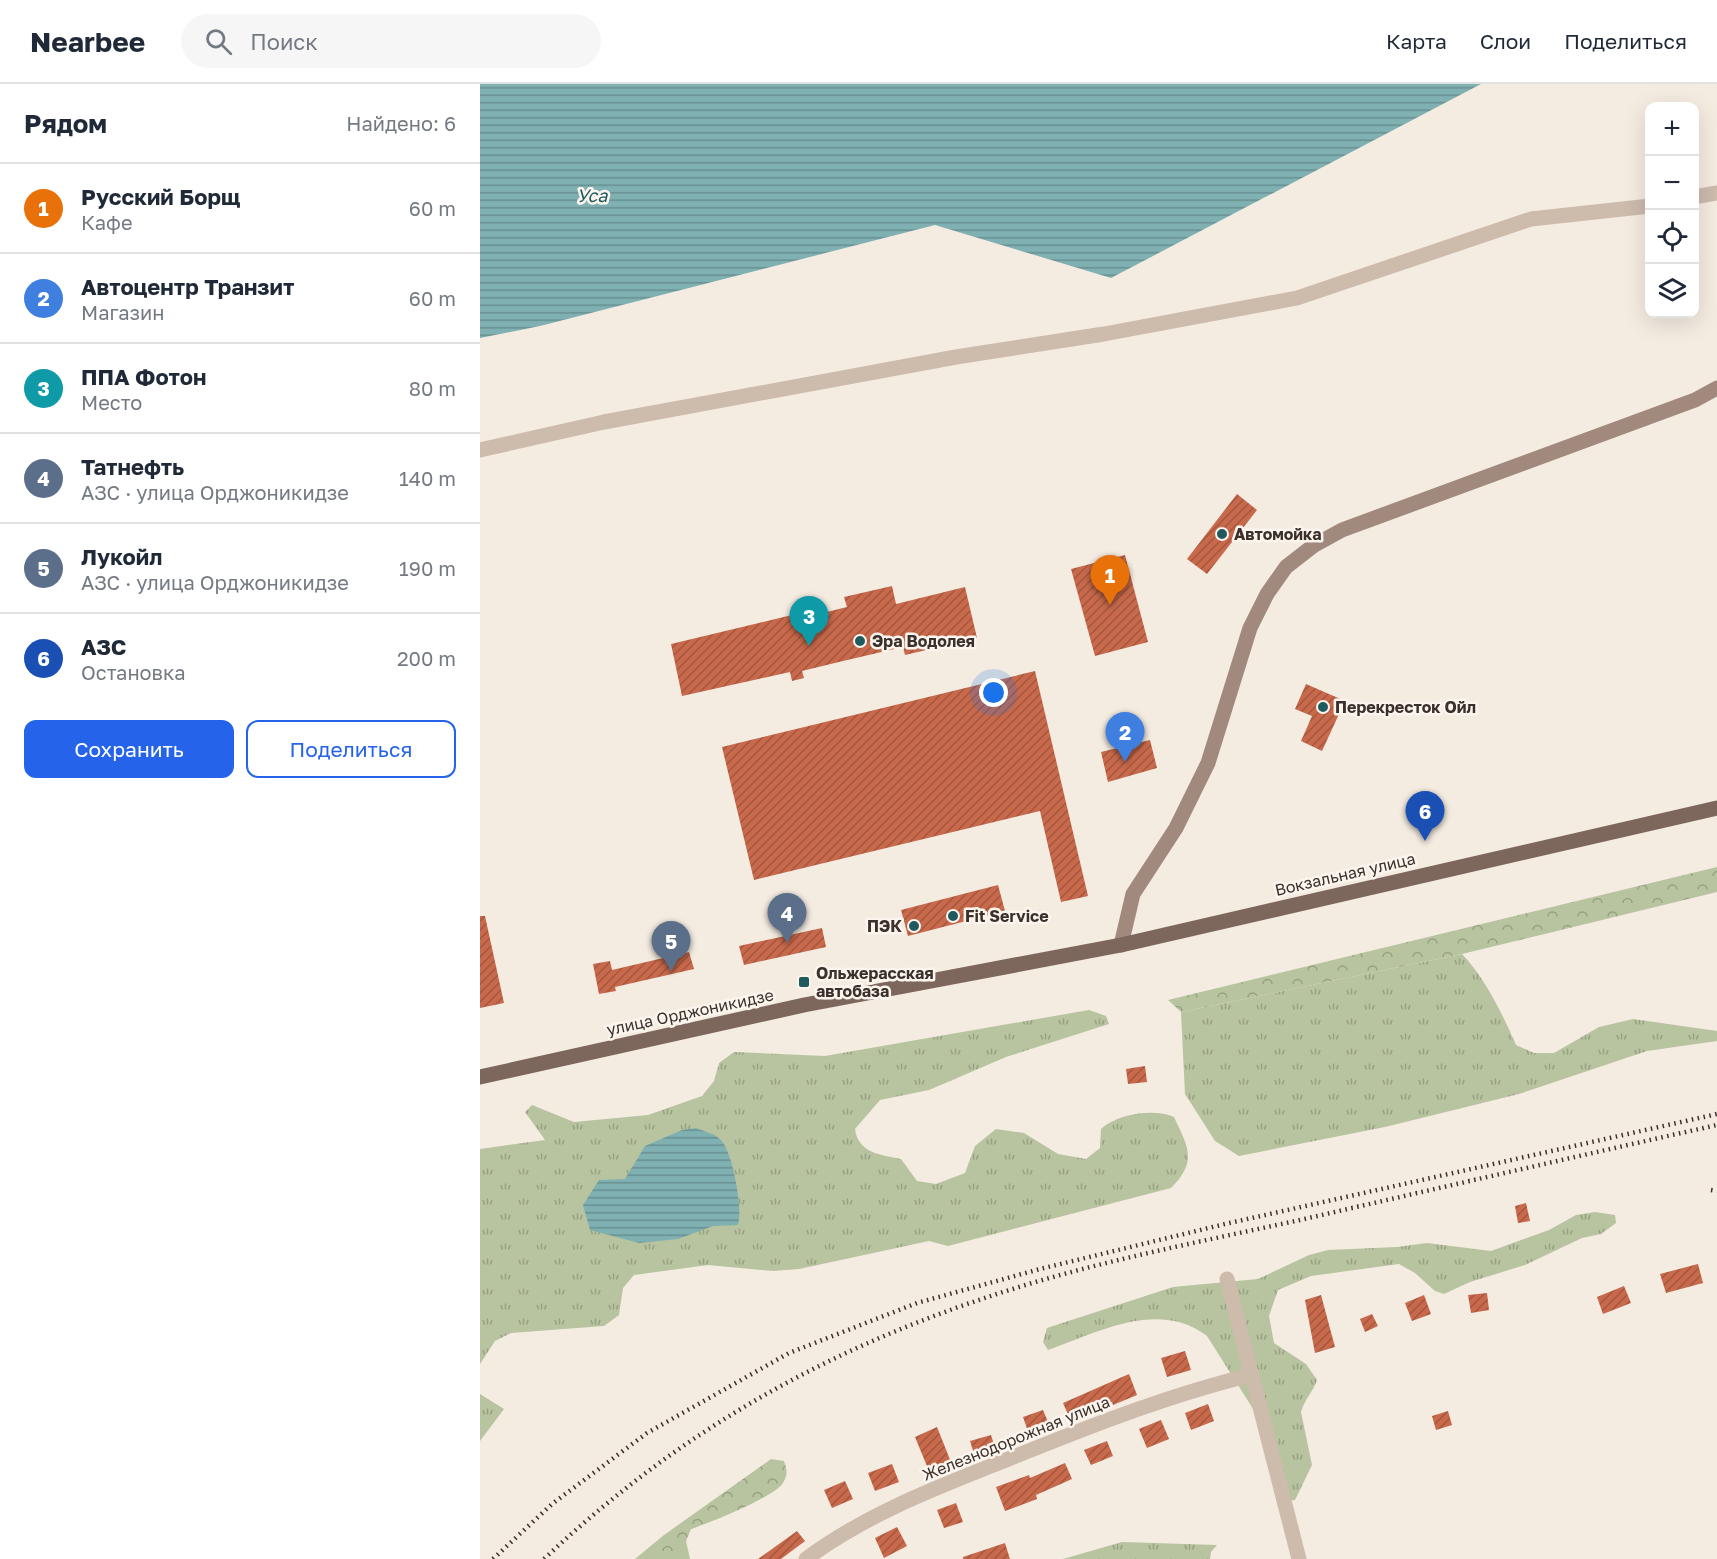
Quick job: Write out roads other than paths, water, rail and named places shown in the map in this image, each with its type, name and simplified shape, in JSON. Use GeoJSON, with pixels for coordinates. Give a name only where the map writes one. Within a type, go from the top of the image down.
{"type":"FeatureCollection","features":[{"type":"Feature","properties":{"kind":"main road","name":"Вокзальная улица"},"geometry":{"type":"LineString","coordinates":[[1121,945],[1717,808]]}},
{"type":"Feature","properties":{"kind":"main road","name":"улица Орджоникидзе"},"geometry":{"type":"LineString","coordinates":[[480,1077],[804,1005],[1121,945]]}},
{"type":"Feature","properties":{"kind":"street"},"geometry":{"type":"LineString","coordinates":[[1699,196],[1717,194]]}},
{"type":"Feature","properties":{"kind":"street"},"geometry":{"type":"LineString","coordinates":[[480,450],[604,422],[1297,298],[1531,219],[1645,207]]}},
{"type":"Feature","properties":{"kind":"street"},"geometry":{"type":"LineString","coordinates":[[1121,945],[1133,894],[1154,864],[1191,799],[1208,763],[1250,628],[1286,567],[1313,546],[1342,530],[1695,400],[1717,388]]}},
{"type":"Feature","properties":{"kind":"street"},"geometry":{"type":"LineString","coordinates":[[1227,1279],[1299,1559]]}},
{"type":"Feature","properties":{"kind":"street","name":"Железнодорожная улица"},"geometry":{"type":"LineString","coordinates":[[806,1559],[876,1514],[969,1475],[1188,1391],[1251,1375]]}},
{"type":"Feature","properties":{"kind":"water","name":"Уса"},"geometry":{"type":"Polygon","coordinates":[[[480,84],[1481,84],[1111,278],[935,225],[540,326],[480,338],[480,84]]]}},
{"type":"Feature","properties":{"kind":"water"},"geometry":{"type":"Polygon","coordinates":[[[696,1128],[716,1136],[725,1147],[736,1181],[739,1207],[738,1225],[713,1226],[678,1239],[639,1243],[590,1230],[583,1205],[599,1180],[625,1179],[645,1146],[682,1130],[696,1128]]]}},
{"type":"Feature","properties":{"kind":"railway"},"geometry":{"type":"LineString","coordinates":[[493,1559],[552,1504],[647,1433],[789,1353],[917,1303],[1040,1269],[1225,1224],[1717,1114]]}},
{"type":"Feature","properties":{"kind":"railway"},"geometry":{"type":"LineString","coordinates":[[544,1559],[599,1510],[656,1466],[714,1426],[774,1390],[837,1357],[969,1303],[1039,1281],[1136,1256],[1717,1125]]}},
{"type":"Feature","properties":{"kind":"railway"},"geometry":{"type":"LineString","coordinates":[[1711,1190],[1717,1191]]}},
{"type":"Feature","properties":{"kind":"place","name":"Автомойка"},"geometry":{"type":"Point","coordinates":[1222,534]}},
{"type":"Feature","properties":{"kind":"place","name":"Русский Борщ"},"geometry":{"type":"Point","coordinates":[1110,605]}},
{"type":"Feature","properties":{"kind":"place","name":"Эра Водолея"},"geometry":{"type":"Point","coordinates":[860,641]}},
{"type":"Feature","properties":{"kind":"place","name":"ППА Фотон"},"geometry":{"type":"Point","coordinates":[809,646]}},
{"type":"Feature","properties":{"kind":"place","name":"Перекресток Ойл"},"geometry":{"type":"Point","coordinates":[1323,707]}},
{"type":"Feature","properties":{"kind":"place","name":"Автоцентр Транзит"},"geometry":{"type":"Point","coordinates":[1125,762]}},
{"type":"Feature","properties":{"kind":"place","name":"АЗС"},"geometry":{"type":"Point","coordinates":[1425,841]}},
{"type":"Feature","properties":{"kind":"place","name":"Fit Service"},"geometry":{"type":"Point","coordinates":[953,916]}},
{"type":"Feature","properties":{"kind":"place","name":"ПЭК"},"geometry":{"type":"Point","coordinates":[914,926]}},
{"type":"Feature","properties":{"kind":"place","name":"Татнефть"},"geometry":{"type":"Point","coordinates":[787,943]}},
{"type":"Feature","properties":{"kind":"place","name":"Лукойл"},"geometry":{"type":"Point","coordinates":[671,971]}},
{"type":"Feature","properties":{"kind":"place","name":"Ольжерасская автобаза"},"geometry":{"type":"Point","coordinates":[804,982]}}]}
